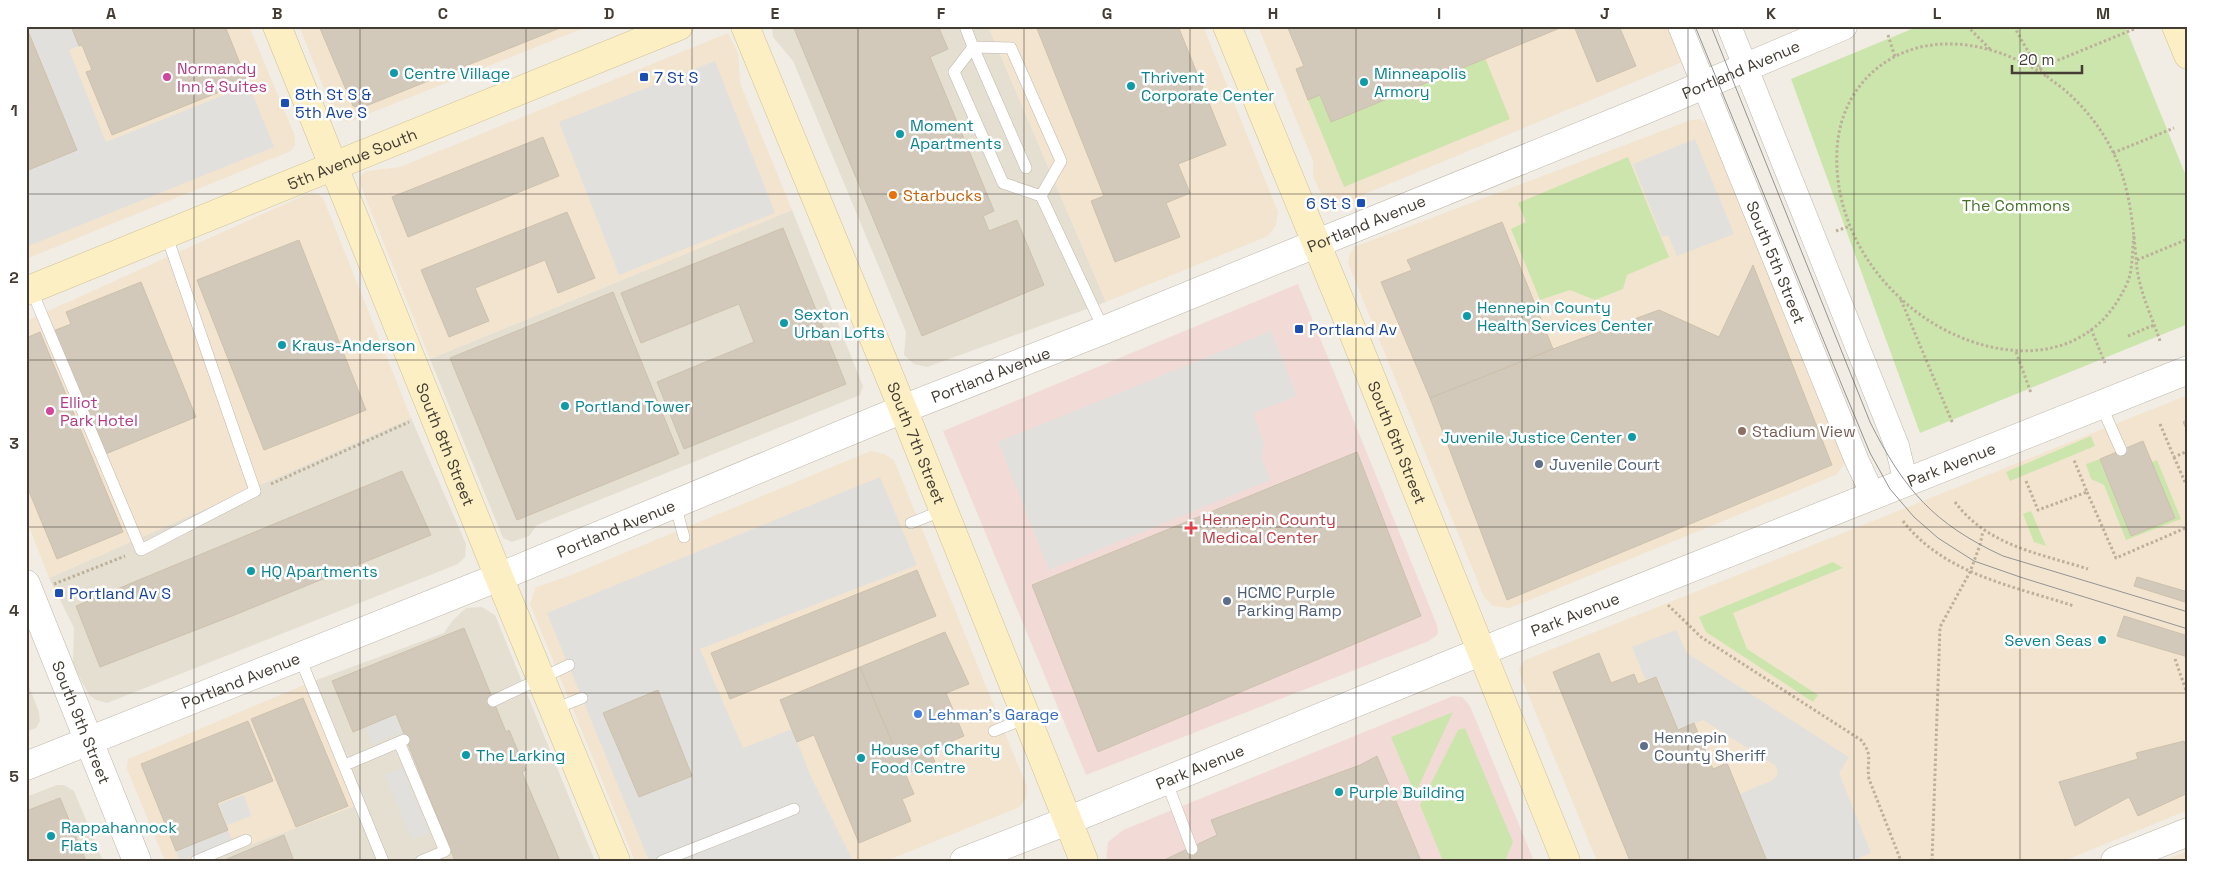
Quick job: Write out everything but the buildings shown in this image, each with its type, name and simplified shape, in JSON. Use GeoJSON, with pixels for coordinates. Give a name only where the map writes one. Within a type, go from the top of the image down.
{"type":"FeatureCollection","features":[{"type":"Feature","properties":{"kind":"main road","name":"South 8th Street"},"geometry":{"type":"LineString","coordinates":[[277,26],[499,577],[616,861]]}},
{"type":"Feature","properties":{"kind":"main road","name":"5th Avenue South"},"geometry":{"type":"LineString","coordinates":[[29,290],[679,26]]}},
{"type":"Feature","properties":{"kind":"main road","name":"South 7th Street"},"geometry":{"type":"LineString","coordinates":[[746,26],[944,510],[1084,861]]}},
{"type":"Feature","properties":{"kind":"main road","name":"South 6th Street"},"geometry":{"type":"LineString","coordinates":[[1227,26],[1566,861]]}},
{"type":"Feature","properties":{"kind":"main road"},"geometry":{"type":"LineString","coordinates":[[2176,26],[2188,56]]}},
{"type":"Feature","properties":{"kind":"street","name":"South 5th Street"},"geometry":{"type":"LineString","coordinates":[[1680,26],[1857,462],[1874,497]]}},
{"type":"Feature","properties":{"kind":"street"},"geometry":{"type":"LineString","coordinates":[[1729,26],[1897,446],[1906,483]]}},
{"type":"Feature","properties":{"kind":"street","name":"Portland Avenue"},"geometry":{"type":"LineString","coordinates":[[26,766],[499,577],[903,409],[1104,330],[1703,86],[1745,66],[1843,26]]}},
{"type":"Feature","properties":{"kind":"street","name":"Park Avenue"},"geometry":{"type":"LineString","coordinates":[[979,858],[1480,652],[1874,497],[2188,370]]}},
{"type":"Feature","properties":{"kind":"street","name":"South 9th Street"},"geometry":{"type":"LineString","coordinates":[[28,589],[137,861]]}},
{"type":"Feature","properties":{"kind":"street"},"geometry":{"type":"LineString","coordinates":[[2115,861],[2188,832]]}},
{"type":"Feature","properties":{"kind":"lane"},"geometry":{"type":"LineString","coordinates":[[965,26],[1026,168]]}},
{"type":"Feature","properties":{"kind":"lane"},"geometry":{"type":"LineString","coordinates":[[973,47],[1011,48],[1061,161],[1041,196]]}},
{"type":"Feature","properties":{"kind":"lane"},"geometry":{"type":"LineString","coordinates":[[973,47],[954,72],[1003,183],[1041,196],[1104,330]]}},
{"type":"Feature","properties":{"kind":"lane"},"geometry":{"type":"LineString","coordinates":[[29,290],[141,550],[255,491],[166,234]]}},
{"type":"Feature","properties":{"kind":"lane"},"geometry":{"type":"LineString","coordinates":[[2101,405],[2121,450]]}},
{"type":"Feature","properties":{"kind":"lane"},"geometry":{"type":"LineString","coordinates":[[675,504],[684,537]]}},
{"type":"Feature","properties":{"kind":"lane"},"geometry":{"type":"LineString","coordinates":[[911,523],[944,510]]}},
{"type":"Feature","properties":{"kind":"lane"},"geometry":{"type":"LineString","coordinates":[[300,658],[345,764],[383,861]]}},
{"type":"Feature","properties":{"kind":"lane"},"geometry":{"type":"LineString","coordinates":[[493,701],[568,666]]}},
{"type":"Feature","properties":{"kind":"lane"},"geometry":{"type":"LineString","coordinates":[[554,709],[582,698]]}},
{"type":"Feature","properties":{"kind":"lane"},"geometry":{"type":"LineString","coordinates":[[994,731],[1026,718]]}},
{"type":"Feature","properties":{"kind":"lane"},"geometry":{"type":"LineString","coordinates":[[345,764],[402,741],[445,850],[421,861]]}},
{"type":"Feature","properties":{"kind":"lane"},"geometry":{"type":"LineString","coordinates":[[1166,780],[1192,848]]}},
{"type":"Feature","properties":{"kind":"lane"},"geometry":{"type":"LineString","coordinates":[[662,861],[794,809]]}},
{"type":"Feature","properties":{"kind":"lane"},"geometry":{"type":"LineString","coordinates":[[196,861],[246,840]]}},
{"type":"Feature","properties":{"kind":"path"},"geometry":{"type":"LineString","coordinates":[[1967,26],[1992,51]]}},
{"type":"Feature","properties":{"kind":"path"},"geometry":{"type":"LineString","coordinates":[[2014,26],[2027,50],[2046,76]]}},
{"type":"Feature","properties":{"kind":"path"},"geometry":{"type":"LineString","coordinates":[[2039,68],[2134,28]]}},
{"type":"Feature","properties":{"kind":"path"},"geometry":{"type":"LineString","coordinates":[[1888,35],[1895,57]]}},
{"type":"Feature","properties":{"kind":"path"},"geometry":{"type":"LineString","coordinates":[[2134,236],[2128,279],[2110,311],[2092,329],[2067,344],[2053,349],[2016,352],[1978,345],[1955,336],[1918,314],[1881,278],[1865,257],[1850,226],[1837,181],[1838,136],[1843,117],[1858,88],[1866,78],[1895,57],[1931,44],[1974,46],[1992,51],[2016,58],[2046,76],[2068,92],[2086,111],[2100,129],[2114,153],[2132,207],[2138,269],[2147,307],[2160,340]]}},
{"type":"Feature","properties":{"kind":"path"},"geometry":{"type":"LineString","coordinates":[[2114,153],[2174,128]]}},
{"type":"Feature","properties":{"kind":"path"},"geometry":{"type":"LineString","coordinates":[[1833,232],[1850,226]]}},
{"type":"Feature","properties":{"kind":"path"},"geometry":{"type":"LineString","coordinates":[[2137,260],[2188,239]]}},
{"type":"Feature","properties":{"kind":"path"},"geometry":{"type":"LineString","coordinates":[[1901,299],[1953,424]]}},
{"type":"Feature","properties":{"kind":"path"},"geometry":{"type":"LineString","coordinates":[[2128,336],[2154,325]]}},
{"type":"Feature","properties":{"kind":"path"},"geometry":{"type":"LineString","coordinates":[[2092,329],[2105,363]]}},
{"type":"Feature","properties":{"kind":"path"},"geometry":{"type":"LineString","coordinates":[[2016,352],[2030,393]]}},
{"type":"Feature","properties":{"kind":"path"},"geometry":{"type":"LineString","coordinates":[[255,491],[432,411]]}},
{"type":"Feature","properties":{"kind":"path"},"geometry":{"type":"LineString","coordinates":[[2160,424],[2188,489]]}},
{"type":"Feature","properties":{"kind":"path"},"geometry":{"type":"LineString","coordinates":[[2174,456],[2188,451]]}},
{"type":"Feature","properties":{"kind":"path"},"geometry":{"type":"LineString","coordinates":[[2074,460],[2116,558],[2188,527]]}},
{"type":"Feature","properties":{"kind":"path"},"geometry":{"type":"LineString","coordinates":[[2026,481],[2038,510],[2088,492]]}},
{"type":"Feature","properties":{"kind":"path"},"geometry":{"type":"LineString","coordinates":[[1955,502],[1966,516],[1983,531],[2004,542],[2088,569]]}},
{"type":"Feature","properties":{"kind":"path"},"geometry":{"type":"LineString","coordinates":[[1903,521],[1913,534],[1932,550],[1970,572],[2074,606]]}},
{"type":"Feature","properties":{"kind":"path"},"geometry":{"type":"LineString","coordinates":[[1932,861],[1940,626],[1970,572],[1980,546],[1983,531]]}},
{"type":"Feature","properties":{"kind":"path"},"geometry":{"type":"LineString","coordinates":[[28,589],[58,582],[141,550]]}},
{"type":"Feature","properties":{"kind":"path"},"geometry":{"type":"LineString","coordinates":[[1648,585],[1701,636],[1861,740],[1869,749],[1869,779],[1901,861]]}},
{"type":"Feature","properties":{"kind":"path"},"geometry":{"type":"LineString","coordinates":[[2174,659],[2188,696]]}},
{"type":"Feature","properties":{"kind":"shaded area"},"geometry":{"type":"Polygon","coordinates":[[[26,26],[249,26],[295,136],[295,145],[291,151],[26,259],[26,26]]]}},
{"type":"Feature","properties":{"kind":"shaded area"},"geometry":{"type":"Polygon","coordinates":[[[27,26],[71,26],[79,46],[69,50],[106,142],[249,85],[274,147],[26,247],[26,171],[77,150],[27,26]]]}},
{"type":"Feature","properties":{"kind":"shaded area","name":"Centre Village"},"geometry":{"type":"Polygon","coordinates":[[[299,26],[589,26],[348,122],[335,116],[299,26]]]}},
{"type":"Feature","properties":{"kind":"shaded area"},"geometry":{"type":"Polygon","coordinates":[[[772,26],[988,26],[1106,302],[927,367],[914,364],[904,355],[906,332],[793,61],[773,37],[772,26]]]}},
{"type":"Feature","properties":{"kind":"shaded area"},"geometry":{"type":"Polygon","coordinates":[[[988,26],[1203,26],[1278,212],[1276,225],[1268,236],[1106,302],[988,26]]]}},
{"type":"Feature","properties":{"kind":"shaded area"},"geometry":{"type":"Polygon","coordinates":[[[1258,26],[1672,26],[1683,58],[1680,63],[1336,206],[1328,206],[1313,176],[1313,161],[1258,26]]]}},
{"type":"Feature","properties":{"kind":"shaded area"},"geometry":{"type":"Polygon","coordinates":[[[728,33],[738,53],[740,83],[792,210],[430,359],[359,181],[362,174],[367,171],[400,167],[728,33]]]}},
{"type":"Feature","properties":{"kind":"shaded area"},"geometry":{"type":"Polygon","coordinates":[[[715,61],[775,213],[619,275],[559,122],[715,61]]]}},
{"type":"Feature","properties":{"kind":"shaded area"},"geometry":{"type":"Polygon","coordinates":[[[1700,119],[1712,127],[1846,462],[1836,475],[1510,608],[1493,606],[1484,597],[1348,263],[1350,254],[1354,247],[1691,120],[1700,119]]]}},
{"type":"Feature","properties":{"kind":"shaded area"},"geometry":{"type":"Polygon","coordinates":[[[1695,139],[1734,234],[1677,256],[1668,235],[1662,237],[1633,164],[1695,139]]]}},
{"type":"Feature","properties":{"kind":"shaded area"},"geometry":{"type":"Polygon","coordinates":[[[309,193],[318,194],[323,198],[411,418],[49,578],[26,519],[26,321],[309,193]]]}},
{"type":"Feature","properties":{"kind":"shaded area"},"geometry":{"type":"Polygon","coordinates":[[[792,210],[863,386],[860,395],[537,525],[529,536],[512,542],[503,538],[430,359],[792,210]]]}},
{"type":"Feature","properties":{"kind":"shaded area","name":"Hennepin County Medical Center"},"geometry":{"type":"Polygon","coordinates":[[[1298,284],[1437,625],[1438,634],[1429,641],[1086,775],[943,431],[1298,284]]]}},
{"type":"Feature","properties":{"kind":"shaded area"},"geometry":{"type":"Polygon","coordinates":[[[1271,331],[1297,396],[1253,413],[1264,444],[1262,459],[1270,480],[1049,570],[998,442],[1271,331]]]}},
{"type":"Feature","properties":{"kind":"shaded area"},"geometry":{"type":"Polygon","coordinates":[[[2188,395],[2188,810],[2064,861],[1597,861],[1521,677],[1519,669],[1525,660],[2188,395]]]}},
{"type":"Feature","properties":{"kind":"shaded area"},"geometry":{"type":"Polygon","coordinates":[[[411,418],[466,544],[465,557],[458,564],[107,703],[96,700],[89,695],[73,665],[74,628],[49,578],[411,418]]]}},
{"type":"Feature","properties":{"kind":"shaded area"},"geometry":{"type":"Polygon","coordinates":[[[871,451],[884,454],[894,460],[1027,787],[1026,798],[1020,807],[886,861],[635,861],[530,604],[536,587],[566,577],[871,451]]]}},
{"type":"Feature","properties":{"kind":"shaded area"},"geometry":{"type":"Polygon","coordinates":[[[880,477],[917,565],[700,649],[743,748],[792,729],[813,781],[852,859],[649,861],[547,613],[880,477]]]}},
{"type":"Feature","properties":{"kind":"shaded area","name":"The Larking"},"geometry":{"type":"Polygon","coordinates":[[[482,607],[495,615],[595,861],[208,861],[311,682],[444,633],[453,620],[466,608],[482,607]]]}},
{"type":"Feature","properties":{"kind":"shaded area"},"geometry":{"type":"Polygon","coordinates":[[[1676,630],[1687,653],[1849,757],[1839,773],[1871,853],[1852,861],[1767,861],[1740,794],[1773,780],[1778,774],[1776,766],[1703,720],[1678,730],[1657,677],[1646,681],[1632,647],[1676,630]]]}},
{"type":"Feature","properties":{"kind":"shaded area"},"geometry":{"type":"Polygon","coordinates":[[[26,679],[39,712],[40,721],[36,728],[26,732],[26,679]]]}},
{"type":"Feature","properties":{"kind":"shaded area"},"geometry":{"type":"Polygon","coordinates":[[[311,682],[358,805],[208,861],[165,861],[127,769],[128,759],[311,682]]]}},
{"type":"Feature","properties":{"kind":"shaded area"},"geometry":{"type":"Polygon","coordinates":[[[1453,696],[1462,697],[1470,706],[1534,861],[1106,861],[1108,842],[1123,830],[1453,696]]]}},
{"type":"Feature","properties":{"kind":"shaded area"},"geometry":{"type":"Polygon","coordinates":[[[396,714],[403,732],[372,745],[365,727],[396,714]]]}},
{"type":"Feature","properties":{"kind":"shaded area"},"geometry":{"type":"Polygon","coordinates":[[[402,768],[429,833],[412,840],[385,775],[402,768]]]}},
{"type":"Feature","properties":{"kind":"shaded area","name":"Rappahannock Flats"},"geometry":{"type":"Polygon","coordinates":[[[57,785],[64,785],[74,791],[103,861],[26,861],[26,797],[57,785]]]}},
{"type":"Feature","properties":{"kind":"shaded area"},"geometry":{"type":"Polygon","coordinates":[[[244,795],[251,816],[227,825],[219,804],[244,795]]]}},
{"type":"Feature","properties":{"kind":"shaded area"},"geometry":{"type":"Polygon","coordinates":[[[228,830],[232,840],[180,861],[176,851],[228,830]]]}},
{"type":"Feature","properties":{"kind":"shaded area"},"geometry":{"type":"Polygon","coordinates":[[[2188,851],[2188,861],[2163,861],[2188,851]]]}},
{"type":"Feature","properties":{"kind":"green space","name":"The Commons"},"geometry":{"type":"Polygon","coordinates":[[[1919,26],[2125,26],[2188,181],[2188,324],[1920,433],[1791,79],[1919,26]]]}},
{"type":"Feature","properties":{"kind":"green space"},"geometry":{"type":"Polygon","coordinates":[[[1485,58],[1510,119],[1344,187],[1308,100],[1320,95],[1331,122],[1485,58]]]}},
{"type":"Feature","properties":{"kind":"green space"},"geometry":{"type":"Polygon","coordinates":[[[1628,157],[1669,257],[1627,275],[1623,289],[1595,300],[1570,290],[1540,300],[1511,229],[1526,222],[1518,203],[1628,157]]]}},
{"type":"Feature","properties":{"kind":"green space"},"geometry":{"type":"Polygon","coordinates":[[[2091,436],[2095,446],[2010,481],[2006,472],[2091,436]]]}},
{"type":"Feature","properties":{"kind":"green space"},"geometry":{"type":"Polygon","coordinates":[[[2100,459],[2131,535],[2152,462],[2157,460],[2181,519],[2126,540],[2104,485],[2091,479],[2086,464],[2100,459]]]}},
{"type":"Feature","properties":{"kind":"green space"},"geometry":{"type":"Polygon","coordinates":[[[2031,511],[2046,546],[2034,542],[2023,514],[2031,511]]]}},
{"type":"Feature","properties":{"kind":"green space"},"geometry":{"type":"Polygon","coordinates":[[[1833,562],[1843,568],[1733,613],[1747,649],[1818,695],[1813,702],[1706,632],[1699,617],[1833,562]]]}},
{"type":"Feature","properties":{"kind":"green space"},"geometry":{"type":"Polygon","coordinates":[[[1453,712],[1415,794],[1391,737],[1453,712]]]}},
{"type":"Feature","properties":{"kind":"green space"},"geometry":{"type":"Polygon","coordinates":[[[1465,728],[1513,842],[1505,861],[1443,861],[1420,805],[1458,730],[1465,728]]]}},
{"type":"Feature","properties":{"kind":"tram line"},"geometry":{"type":"LineString","coordinates":[[1695,26],[1870,453],[1890,489],[1914,517],[1938,538],[1974,561],[2188,629]]}},
{"type":"Feature","properties":{"kind":"tram line"},"geometry":{"type":"LineString","coordinates":[[1711,26],[1870,422],[1895,467],[1909,486],[1923,502],[1958,531],[2003,556],[2188,612]]}},
{"type":"Feature","properties":{"kind":"place","name":"Centre Village"},"geometry":{"type":"Point","coordinates":[394,73]}},
{"type":"Feature","properties":{"kind":"place","name":"Normandy Inn & Suites"},"geometry":{"type":"Point","coordinates":[167,77]}},
{"type":"Feature","properties":{"kind":"place","name":"7 St S"},"geometry":{"type":"Point","coordinates":[644,77]}},
{"type":"Feature","properties":{"kind":"place","name":"Minneapolis Armory"},"geometry":{"type":"Point","coordinates":[1364,82]}},
{"type":"Feature","properties":{"kind":"place","name":"Thrivent Corporate Center"},"geometry":{"type":"Point","coordinates":[1131,86]}},
{"type":"Feature","properties":{"kind":"place","name":"8th St S & 5th Ave S"},"geometry":{"type":"Point","coordinates":[285,103]}},
{"type":"Feature","properties":{"kind":"place","name":"Moment Apartments"},"geometry":{"type":"Point","coordinates":[900,134]}},
{"type":"Feature","properties":{"kind":"place","name":"Starbucks"},"geometry":{"type":"Point","coordinates":[893,195]}},
{"type":"Feature","properties":{"kind":"place","name":"6 St S"},"geometry":{"type":"Point","coordinates":[1361,203]}},
{"type":"Feature","properties":{"kind":"place","name":"Hennepin County Health Services Center"},"geometry":{"type":"Point","coordinates":[1467,316]}},
{"type":"Feature","properties":{"kind":"place","name":"Sexton Urban Lofts"},"geometry":{"type":"Point","coordinates":[784,323]}},
{"type":"Feature","properties":{"kind":"place","name":"Portland Av"},"geometry":{"type":"Point","coordinates":[1299,329]}},
{"type":"Feature","properties":{"kind":"place","name":"Kraus-Anderson"},"geometry":{"type":"Point","coordinates":[282,345]}},
{"type":"Feature","properties":{"kind":"place","name":"Portland Tower"},"geometry":{"type":"Point","coordinates":[565,406]}},
{"type":"Feature","properties":{"kind":"place","name":"Elliot Park Hotel"},"geometry":{"type":"Point","coordinates":[50,411]}},
{"type":"Feature","properties":{"kind":"place","name":"Stadium View"},"geometry":{"type":"Point","coordinates":[1742,431]}},
{"type":"Feature","properties":{"kind":"place","name":"Juvenile Justice Center"},"geometry":{"type":"Point","coordinates":[1632,437]}},
{"type":"Feature","properties":{"kind":"place","name":"Juvenile Court"},"geometry":{"type":"Point","coordinates":[1539,464]}},
{"type":"Feature","properties":{"kind":"place","name":"Hennepin County Medical Center"},"geometry":{"type":"Point","coordinates":[1191,528]}},
{"type":"Feature","properties":{"kind":"place","name":"HQ Apartments"},"geometry":{"type":"Point","coordinates":[251,571]}},
{"type":"Feature","properties":{"kind":"place","name":"Portland Av S"},"geometry":{"type":"Point","coordinates":[59,593]}},
{"type":"Feature","properties":{"kind":"place","name":"HCMC Purple Parking Ramp"},"geometry":{"type":"Point","coordinates":[1227,601]}},
{"type":"Feature","properties":{"kind":"place","name":"Seven Seas"},"geometry":{"type":"Point","coordinates":[2102,640]}},
{"type":"Feature","properties":{"kind":"place","name":"Lehman's Garage"},"geometry":{"type":"Point","coordinates":[918,714]}},
{"type":"Feature","properties":{"kind":"place","name":"Hennepin County Sheriff"},"geometry":{"type":"Point","coordinates":[1644,746]}},
{"type":"Feature","properties":{"kind":"place","name":"The Larking"},"geometry":{"type":"Point","coordinates":[466,755]}},
{"type":"Feature","properties":{"kind":"place","name":"House of Charity Food Centre"},"geometry":{"type":"Point","coordinates":[861,758]}},
{"type":"Feature","properties":{"kind":"place","name":"Purple Building"},"geometry":{"type":"Point","coordinates":[1339,792]}},
{"type":"Feature","properties":{"kind":"place","name":"Rappahannock Flats"},"geometry":{"type":"Point","coordinates":[51,836]}}]}
